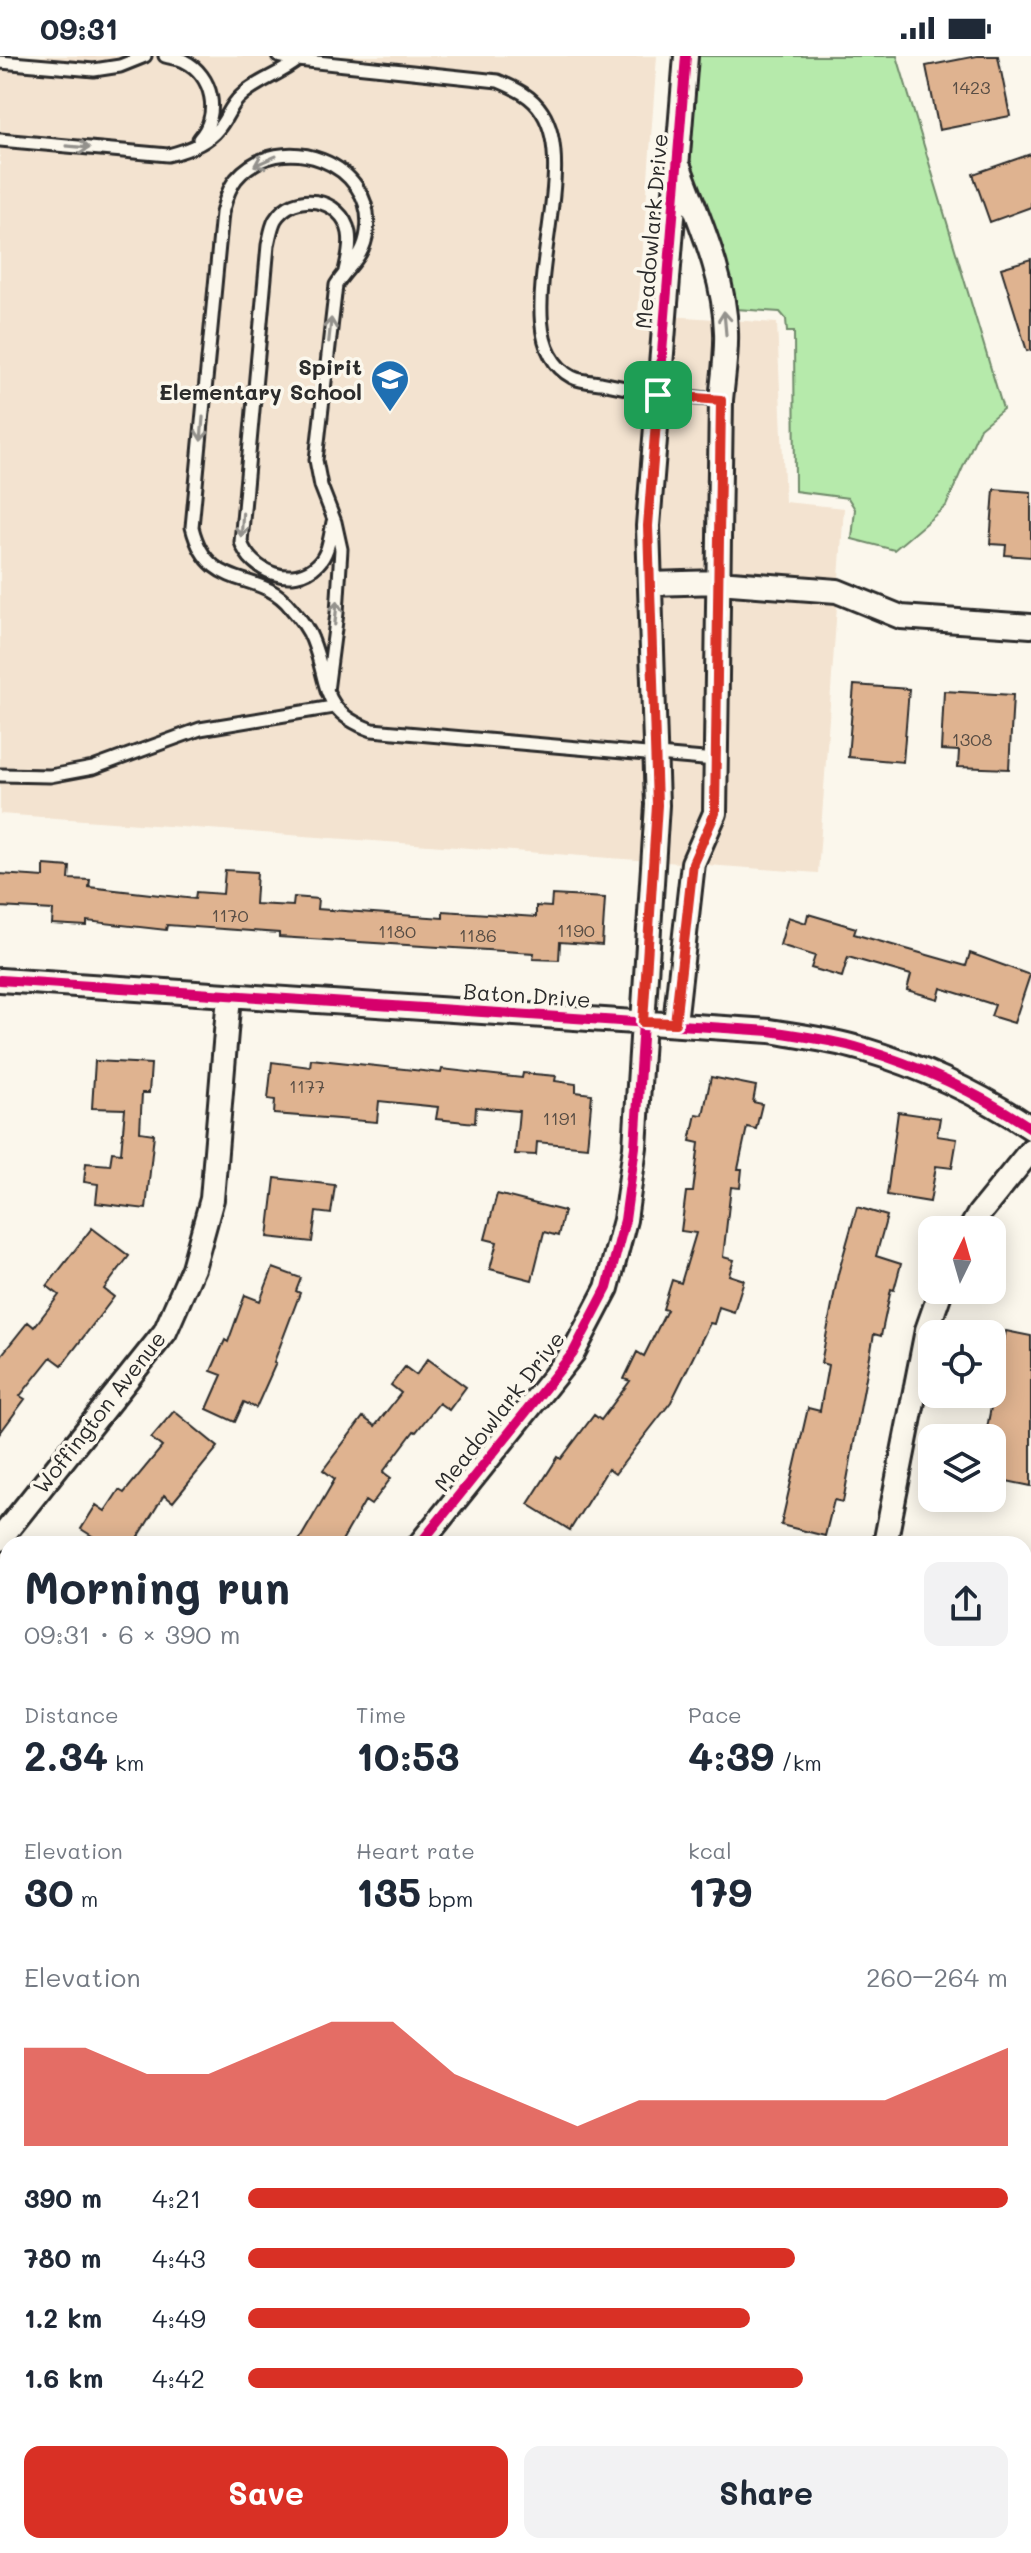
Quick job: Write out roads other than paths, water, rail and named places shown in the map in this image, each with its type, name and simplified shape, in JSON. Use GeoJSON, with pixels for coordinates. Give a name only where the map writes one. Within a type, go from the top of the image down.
{"type":"FeatureCollection","features":[{"type":"Feature","properties":{"kind":"street","name":"Meadowlark Drive"},"geometry":{"type":"LineString","coordinates":[[426,1536],[573,1353],[607,1288],[625,1220],[635,1147],[657,805],[648,526],[686,56]]}},
{"type":"Feature","properties":{"kind":"street","name":"Meadowlark Drive"},"geometry":{"type":"LineString","coordinates":[[675,1023],[693,863],[715,813],[721,400],[726,332],[722,297],[710,254],[677,160]]}},
{"type":"Feature","properties":{"kind":"street"},"geometry":{"type":"LineString","coordinates":[[650,584],[718,582],[837,591],[901,617],[1031,626]]}},
{"type":"Feature","properties":{"kind":"street","name":"Baton Drive"},"geometry":{"type":"LineString","coordinates":[[0,980],[770,1031],[860,1048],[936,1075],[989,1100],[1031,1128]]}},
{"type":"Feature","properties":{"kind":"street","name":"Woffington Avenue"},"geometry":{"type":"LineString","coordinates":[[2,1536],[165,1332],[193,1268],[212,1199],[229,996]]}},
{"type":"Feature","properties":{"kind":"street"},"geometry":{"type":"LineString","coordinates":[[978,1216],[1031,1150]]}},
{"type":"Feature","properties":{"kind":"street"},"geometry":{"type":"LineString","coordinates":[[887,1536],[927,1330],[936,1304]]}},
{"type":"Feature","properties":{"kind":"lane"},"geometry":{"type":"LineString","coordinates":[[0,62],[94,70],[120,66],[145,56]]}},
{"type":"Feature","properties":{"kind":"lane"},"geometry":{"type":"LineString","coordinates":[[165,56],[184,61],[198,71],[208,85],[212,114],[204,133],[191,148]]}},
{"type":"Feature","properties":{"kind":"lane"},"geometry":{"type":"LineString","coordinates":[[278,56],[498,81],[522,91],[541,110],[553,135],[555,166],[539,316],[544,344],[555,363],[572,378],[658,395],[721,400]]}},
{"type":"Feature","properties":{"kind":"lane"},"geometry":{"type":"LineString","coordinates":[[0,140],[168,155],[191,148],[218,130],[240,97],[269,75],[287,69],[298,60]]}},
{"type":"Feature","properties":{"kind":"lane"},"geometry":{"type":"LineString","coordinates":[[327,691],[341,549],[316,460],[336,285],[345,271],[357,262],[364,245],[367,217],[364,198],[341,170],[313,157],[289,154],[264,160],[236,179],[227,194],[222,213],[192,527],[197,548],[211,565],[276,595],[289,605],[311,634],[327,691],[333,707],[356,724],[372,730],[715,760]]}},
{"type":"Feature","properties":{"kind":"lane"},"geometry":{"type":"LineString","coordinates":[[334,519],[325,554],[308,571],[283,576],[258,567],[245,553],[241,530],[268,245],[275,220],[291,205],[301,201],[320,202],[335,208],[349,231],[345,271]]}},
{"type":"Feature","properties":{"kind":"lane"},"geometry":{"type":"LineString","coordinates":[[249,582],[258,567]]}},
{"type":"Feature","properties":{"kind":"lane"},"geometry":{"type":"LineString","coordinates":[[0,775],[50,776],[93,768],[200,729],[333,707]]}},
{"type":"Feature","properties":{"kind":"place","name":"Spirit Elementary School"},"geometry":{"type":"Point","coordinates":[390,413]}}]}
